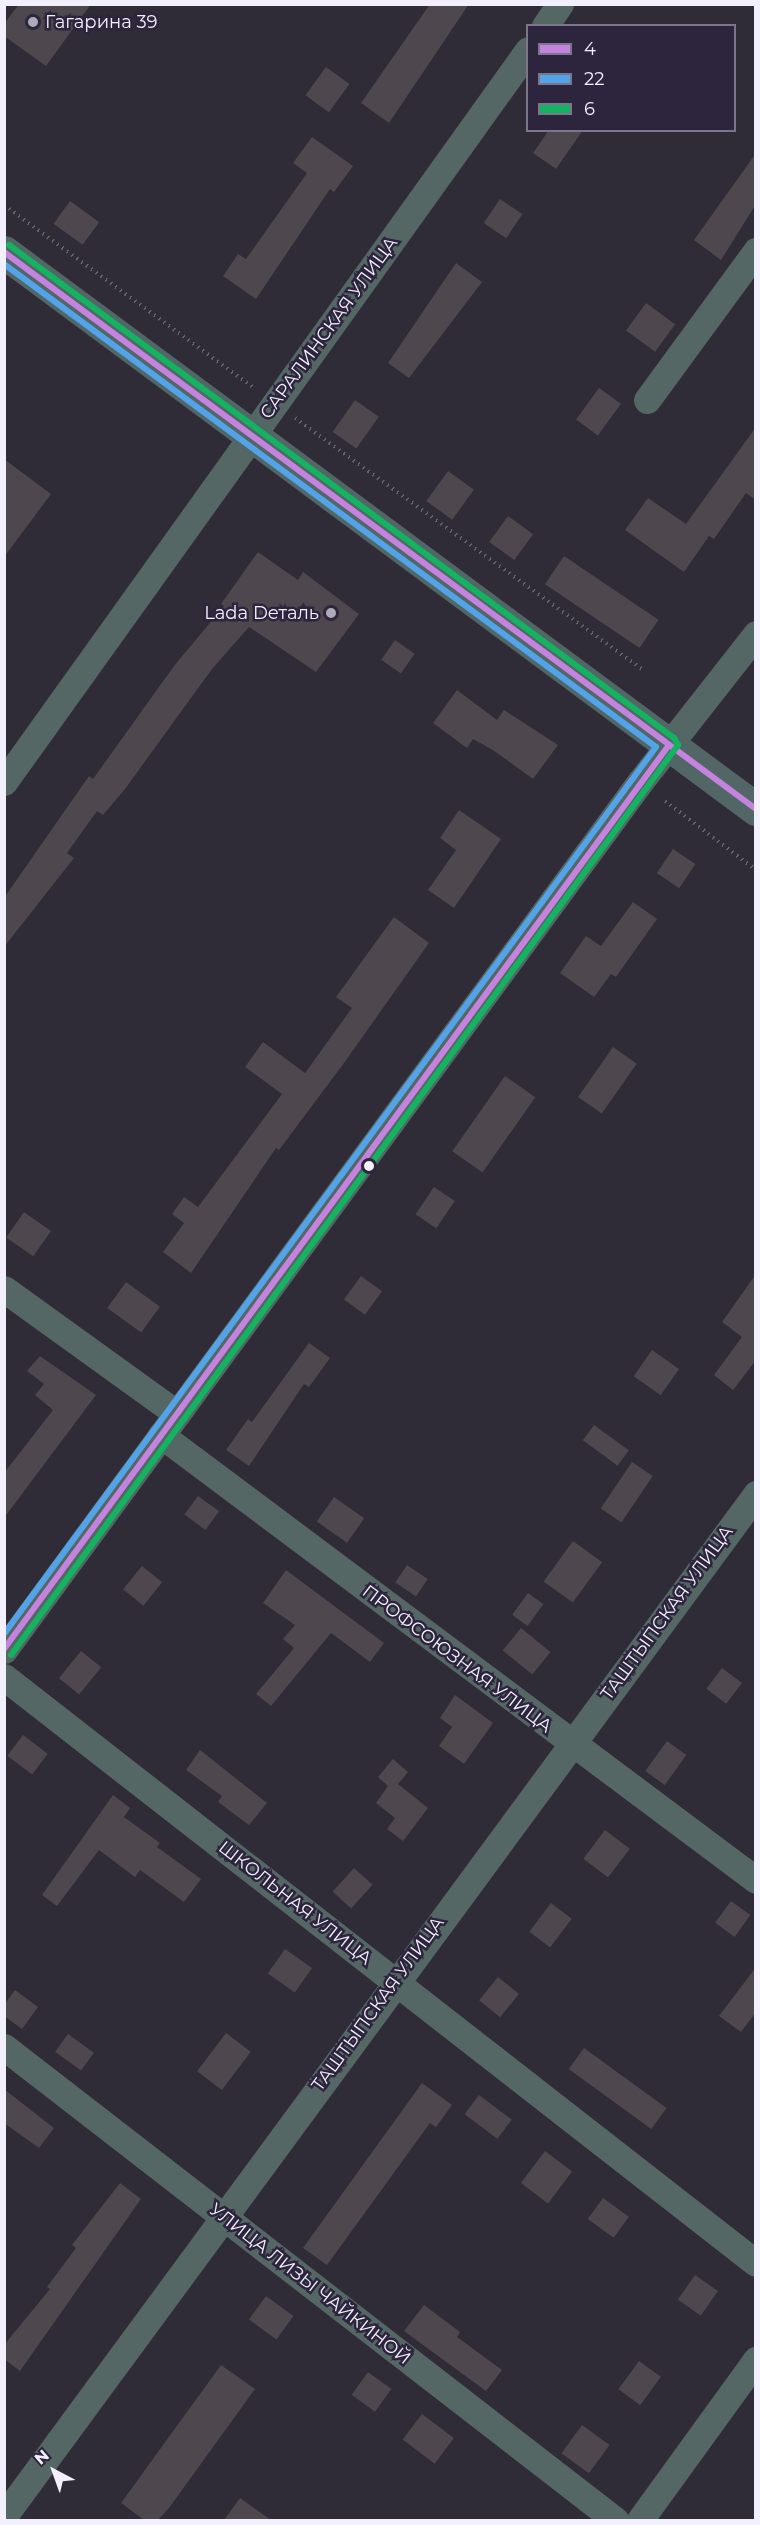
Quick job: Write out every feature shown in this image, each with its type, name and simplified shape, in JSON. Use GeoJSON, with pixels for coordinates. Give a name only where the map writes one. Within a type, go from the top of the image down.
{"type":"FeatureCollection","features":[{"type":"Feature","properties":{"kind":"main road"},"geometry":{"type":"LineString","coordinates":[[4,252],[756,809]]}},
{"type":"Feature","properties":{"kind":"street"},"geometry":{"type":"LineString","coordinates":[[546,24],[561,4]]}},
{"type":"Feature","properties":{"kind":"street","name":"САРАЛИНСКАЯ УЛИЦА"},"geometry":{"type":"LineString","coordinates":[[4,782],[526,54]]}},
{"type":"Feature","properties":{"kind":"street"},"geometry":{"type":"LineString","coordinates":[[647,400],[756,250]]}},
{"type":"Feature","properties":{"kind":"street"},"geometry":{"type":"LineString","coordinates":[[4,1650],[669,745],[756,633]]}},
{"type":"Feature","properties":{"kind":"street"},"geometry":{"type":"LineString","coordinates":[[4,1289],[176,1413]]}},
{"type":"Feature","properties":{"kind":"street","name":"ПРОФСОЮЗНАЯ УЛИЦА"},"geometry":{"type":"LineString","coordinates":[[161,1435],[571,1744],[756,1880]]}},
{"type":"Feature","properties":{"kind":"street","name":"ТАШТЫПСКАЯ УЛИЦА"},"geometry":{"type":"LineString","coordinates":[[4,2516],[394,1981],[756,1494]]}},
{"type":"Feature","properties":{"kind":"street","name":"ШКОЛЬНАЯ УЛИЦА"},"geometry":{"type":"LineString","coordinates":[[4,1677],[756,2263]]}},
{"type":"Feature","properties":{"kind":"street","name":"УЛИЦА ЛИЗЫ ЧАЙКИНОЙ"},"geometry":{"type":"LineString","coordinates":[[4,2047],[615,2520]]}},
{"type":"Feature","properties":{"kind":"street"},"geometry":{"type":"LineString","coordinates":[[640,2520],[756,2360]]}},
{"type":"Feature","properties":{"kind":"path"},"geometry":{"type":"LineString","coordinates":[[4,205],[642,669]]}},
{"type":"Feature","properties":{"kind":"path"},"geometry":{"type":"LineString","coordinates":[[665,801],[756,870]]}},
{"type":"Feature","properties":{"kind":"building"},"geometry":{"type":"Polygon","coordinates":[[[19,4],[91,4],[46,66],[4,36],[4,24],[19,4]]]}},
{"type":"Feature","properties":{"kind":"building"},"geometry":{"type":"Polygon","coordinates":[[[430,4],[469,4],[389,123],[361,103],[430,4]]]}},
{"type":"Feature","properties":{"kind":"building"},"geometry":{"type":"Polygon","coordinates":[[[326,67],[349,84],[329,112],[305,95],[326,67]]]}},
{"type":"Feature","properties":{"kind":"building"},"geometry":{"type":"Polygon","coordinates":[[[548,132],[582,132],[556,169],[533,153],[548,132]]]}},
{"type":"Feature","properties":{"kind":"building"},"geometry":{"type":"Polygon","coordinates":[[[312,137],[353,166],[334,192],[330,189],[256,299],[223,276],[238,254],[246,259],[307,173],[293,163],[312,137]]]}},
{"type":"Feature","properties":{"kind":"building"},"geometry":{"type":"Polygon","coordinates":[[[756,153],[756,204],[721,260],[694,240],[756,153]]]}},
{"type":"Feature","properties":{"kind":"building"},"geometry":{"type":"Polygon","coordinates":[[[500,199],[522,214],[506,238],[484,223],[500,199]]]}},
{"type":"Feature","properties":{"kind":"building"},"geometry":{"type":"Polygon","coordinates":[[[70,201],[99,222],[83,245],[54,224],[70,201]]]}},
{"type":"Feature","properties":{"kind":"building"},"geometry":{"type":"Polygon","coordinates":[[[456,263],[482,282],[409,378],[388,363],[456,263]]]}},
{"type":"Feature","properties":{"kind":"building"},"geometry":{"type":"Polygon","coordinates":[[[646,303],[675,324],[655,352],[626,331],[646,303]]]}},
{"type":"Feature","properties":{"kind":"building"},"geometry":{"type":"Polygon","coordinates":[[[599,388],[621,404],[598,435],[576,420],[599,388]]]}},
{"type":"Feature","properties":{"kind":"building"},"geometry":{"type":"Polygon","coordinates":[[[355,400],[379,417],[356,449],[333,432],[355,400]]]}},
{"type":"Feature","properties":{"kind":"building"},"geometry":{"type":"Polygon","coordinates":[[[756,427],[756,500],[746,493],[714,539],[709,536],[684,572],[625,530],[648,498],[686,524],[756,427]]]}},
{"type":"Feature","properties":{"kind":"building"},"geometry":{"type":"Polygon","coordinates":[[[4,459],[51,494],[4,557],[4,459]]]}},
{"type":"Feature","properties":{"kind":"building"},"geometry":{"type":"Polygon","coordinates":[[[448,471],[474,490],[452,520],[426,501],[448,471]]]}},
{"type":"Feature","properties":{"kind":"building"},"geometry":{"type":"Polygon","coordinates":[[[508,516],[533,534],[514,560],[489,542],[508,516]]]}},
{"type":"Feature","properties":{"kind":"building"},"geometry":{"type":"Polygon","coordinates":[[[258,552],[298,580],[303,572],[359,614],[316,672],[249,627],[212,669],[125,789],[103,815],[97,811],[67,853],[74,858],[4,947],[4,898],[89,776],[93,779],[174,666],[224,606],[221,604],[258,552]]]}},
{"type":"Feature","properties":{"kind":"building"},"geometry":{"type":"Polygon","coordinates":[[[564,556],[659,620],[639,648],[545,584],[564,556]]]}},
{"type":"Feature","properties":{"kind":"building"},"geometry":{"type":"Polygon","coordinates":[[[395,640],[415,654],[401,673],[381,660],[395,640]]]}},
{"type":"Feature","properties":{"kind":"building"},"geometry":{"type":"Polygon","coordinates":[[[457,690],[497,720],[504,710],[558,745],[533,779],[493,750],[473,739],[467,748],[433,723],[457,690]]]}},
{"type":"Feature","properties":{"kind":"building"},"geometry":{"type":"Polygon","coordinates":[[[459,810],[501,839],[454,908],[428,890],[456,850],[440,838],[459,810]]]}},
{"type":"Feature","properties":{"kind":"building"},"geometry":{"type":"Polygon","coordinates":[[[673,849],[695,864],[679,888],[657,873],[673,849]]]}},
{"type":"Feature","properties":{"kind":"building"},"geometry":{"type":"Polygon","coordinates":[[[633,902],[657,919],[616,977],[611,974],[594,997],[560,973],[586,936],[601,946],[633,902]]]}},
{"type":"Feature","properties":{"kind":"building"},"geometry":{"type":"Polygon","coordinates":[[[394,917],[429,943],[344,1063],[279,1150],[276,1148],[191,1273],[163,1252],[184,1223],[172,1214],[184,1197],[198,1207],[282,1094],[245,1067],[263,1042],[305,1073],[352,1008],[336,997],[394,917]]]}},
{"type":"Feature","properties":{"kind":"building"},"geometry":{"type":"Polygon","coordinates":[[[613,1047],[637,1064],[602,1114],[578,1097],[613,1047]]]}},
{"type":"Feature","properties":{"kind":"building"},"geometry":{"type":"Polygon","coordinates":[[[505,1076],[535,1097],[483,1173],[452,1151],[505,1076]]]}},
{"type":"Feature","properties":{"kind":"building"},"geometry":{"type":"Polygon","coordinates":[[[434,1187],[455,1201],[436,1228],[416,1214],[434,1187]]]}},
{"type":"Feature","properties":{"kind":"building"},"geometry":{"type":"Polygon","coordinates":[[[24,1212],[51,1231],[33,1256],[6,1237],[24,1212]]]}},
{"type":"Feature","properties":{"kind":"building"},"geometry":{"type":"Polygon","coordinates":[[[756,1274],[756,1360],[733,1390],[714,1375],[742,1337],[722,1322],[756,1274]]]}},
{"type":"Feature","properties":{"kind":"building"},"geometry":{"type":"Polygon","coordinates":[[[361,1276],[382,1291],[365,1315],[344,1299],[361,1276]]]}},
{"type":"Feature","properties":{"kind":"building"},"geometry":{"type":"Polygon","coordinates":[[[126,1282],[160,1307],[141,1333],[107,1308],[126,1282]]]}},
{"type":"Feature","properties":{"kind":"building"},"geometry":{"type":"Polygon","coordinates":[[[309,1343],[330,1358],[309,1387],[304,1384],[249,1466],[226,1450],[248,1419],[252,1422],[309,1343]]]}},
{"type":"Feature","properties":{"kind":"building"},"geometry":{"type":"Polygon","coordinates":[[[652,1350],[679,1369],[661,1395],[634,1376],[652,1350]]]}},
{"type":"Feature","properties":{"kind":"building"},"geometry":{"type":"Polygon","coordinates":[[[40,1356],[96,1395],[4,1518],[4,1473],[53,1410],[35,1395],[44,1384],[27,1371],[40,1356]]]}},
{"type":"Feature","properties":{"kind":"building"},"geometry":{"type":"Polygon","coordinates":[[[594,1425],[629,1450],[618,1466],[583,1440],[594,1425]]]}},
{"type":"Feature","properties":{"kind":"building"},"geometry":{"type":"Polygon","coordinates":[[[632,1462],[653,1476],[621,1522],[601,1508],[632,1462]]]}},
{"type":"Feature","properties":{"kind":"building"},"geometry":{"type":"Polygon","coordinates":[[[198,1496],[219,1511],[206,1530],[184,1515],[198,1496]]]}},
{"type":"Feature","properties":{"kind":"building"},"geometry":{"type":"Polygon","coordinates":[[[334,1497],[364,1518],[347,1543],[317,1522],[334,1497]]]}},
{"type":"Feature","properties":{"kind":"building"},"geometry":{"type":"Polygon","coordinates":[[[573,1541],[602,1562],[573,1603],[544,1581],[573,1541]]]}},
{"type":"Feature","properties":{"kind":"building"},"geometry":{"type":"Polygon","coordinates":[[[407,1565],[428,1579],[416,1596],[395,1582],[407,1565]]]}},
{"type":"Feature","properties":{"kind":"building"},"geometry":{"type":"Polygon","coordinates":[[[142,1566],[162,1582],[143,1606],[123,1589],[142,1566]]]}},
{"type":"Feature","properties":{"kind":"building"},"geometry":{"type":"Polygon","coordinates":[[[286,1570],[384,1643],[370,1662],[331,1633],[271,1706],[256,1694],[294,1648],[283,1639],[295,1625],[263,1603],[286,1570]]]}},
{"type":"Feature","properties":{"kind":"building"},"geometry":{"type":"Polygon","coordinates":[[[528,1593],[543,1604],[528,1626],[512,1615],[528,1593]]]}},
{"type":"Feature","properties":{"kind":"building"},"geometry":{"type":"Polygon","coordinates":[[[521,1628],[551,1652],[532,1674],[503,1651],[521,1628]]]}},
{"type":"Feature","properties":{"kind":"building"},"geometry":{"type":"Polygon","coordinates":[[[81,1651],[101,1667],[79,1695],[59,1678],[81,1651]]]}},
{"type":"Feature","properties":{"kind":"building"},"geometry":{"type":"Polygon","coordinates":[[[722,1668],[742,1683],[726,1704],[706,1689],[722,1668]]]}},
{"type":"Feature","properties":{"kind":"building"},"geometry":{"type":"Polygon","coordinates":[[[455,1695],[493,1723],[464,1764],[439,1746],[452,1727],[440,1718],[455,1695]]]}},
{"type":"Feature","properties":{"kind":"building"},"geometry":{"type":"Polygon","coordinates":[[[23,1735],[48,1754],[32,1774],[7,1756],[23,1735]]]}},
{"type":"Feature","properties":{"kind":"building"},"geometry":{"type":"Polygon","coordinates":[[[667,1741],[686,1755],[665,1785],[645,1771],[667,1741]]]}},
{"type":"Feature","properties":{"kind":"building"},"geometry":{"type":"Polygon","coordinates":[[[200,1750],[267,1803],[249,1825],[218,1802],[222,1796],[186,1770],[200,1750]]]}},
{"type":"Feature","properties":{"kind":"building"},"geometry":{"type":"Polygon","coordinates":[[[393,1759],[408,1772],[398,1784],[428,1808],[403,1841],[387,1829],[395,1818],[376,1803],[388,1786],[378,1777],[393,1759]]]}},
{"type":"Feature","properties":{"kind":"building"},"geometry":{"type":"Polygon","coordinates":[[[113,1795],[130,1808],[124,1817],[160,1843],[157,1847],[201,1879],[184,1902],[140,1870],[135,1877],[99,1850],[57,1906],[42,1895],[113,1795]]]}},
{"type":"Feature","properties":{"kind":"building"},"geometry":{"type":"Polygon","coordinates":[[[605,1830],[630,1849],[608,1877],[583,1859],[605,1830]]]}},
{"type":"Feature","properties":{"kind":"building"},"geometry":{"type":"Polygon","coordinates":[[[354,1868],[373,1885],[351,1909],[333,1892],[354,1868]]]}},
{"type":"Feature","properties":{"kind":"building"},"geometry":{"type":"Polygon","coordinates":[[[731,1901],[750,1915],[735,1937],[715,1923],[731,1901]]]}},
{"type":"Feature","properties":{"kind":"building"},"geometry":{"type":"Polygon","coordinates":[[[551,1903],[572,1919],[550,1947],[529,1932],[551,1903]]]}},
{"type":"Feature","properties":{"kind":"building"},"geometry":{"type":"Polygon","coordinates":[[[285,1949],[312,1968],[295,1993],[268,1974],[285,1949]]]}},
{"type":"Feature","properties":{"kind":"building"},"geometry":{"type":"Polygon","coordinates":[[[756,1967],[756,2012],[741,2032],[719,2016],[756,1967]]]}},
{"type":"Feature","properties":{"kind":"building"},"geometry":{"type":"Polygon","coordinates":[[[498,1977],[519,1994],[500,2017],[479,2000],[498,1977]]]}},
{"type":"Feature","properties":{"kind":"building"},"geometry":{"type":"Polygon","coordinates":[[[15,1990],[38,2007],[22,2029],[4,2016],[4,2005],[15,1990]]]}},
{"type":"Feature","properties":{"kind":"building"},"geometry":{"type":"Polygon","coordinates":[[[226,2033],[251,2052],[222,2090],[197,2071],[226,2033]]]}},
{"type":"Feature","properties":{"kind":"building"},"geometry":{"type":"Polygon","coordinates":[[[68,2034],[94,2053],[81,2071],[55,2052],[68,2034]]]}},
{"type":"Feature","properties":{"kind":"building"},"geometry":{"type":"Polygon","coordinates":[[[584,2048],[667,2108],[651,2129],[569,2069],[584,2048]]]}},
{"type":"Feature","properties":{"kind":"building"},"geometry":{"type":"Polygon","coordinates":[[[422,2083],[452,2105],[436,2127],[430,2123],[327,2265],[303,2248],[422,2083]]]}},
{"type":"Feature","properties":{"kind":"building"},"geometry":{"type":"Polygon","coordinates":[[[4,2089],[54,2128],[39,2148],[4,2123],[4,2089]]]}},
{"type":"Feature","properties":{"kind":"building"},"geometry":{"type":"Polygon","coordinates":[[[479,2095],[512,2120],[497,2139],[465,2114],[479,2095]]]}},
{"type":"Feature","properties":{"kind":"building"},"geometry":{"type":"Polygon","coordinates":[[[545,2151],[572,2171],[548,2203],[521,2183],[545,2151]]]}},
{"type":"Feature","properties":{"kind":"building"},"geometry":{"type":"Polygon","coordinates":[[[120,2183],[141,2199],[20,2371],[4,2359],[4,2345],[50,2289],[47,2287],[76,2248],[72,2245],[120,2183]]]}},
{"type":"Feature","properties":{"kind":"building"},"geometry":{"type":"Polygon","coordinates":[[[603,2198],[629,2217],[614,2238],[588,2219],[603,2198]]]}},
{"type":"Feature","properties":{"kind":"building"},"geometry":{"type":"Polygon","coordinates":[[[695,2275],[718,2291],[701,2316],[678,2300],[695,2275]]]}},
{"type":"Feature","properties":{"kind":"building"},"geometry":{"type":"Polygon","coordinates":[[[266,2296],[294,2316],[276,2339],[249,2319],[266,2296]]]}},
{"type":"Feature","properties":{"kind":"building"},"geometry":{"type":"Polygon","coordinates":[[[424,2305],[460,2332],[457,2337],[502,2370],[486,2391],[404,2331],[424,2305]]]}},
{"type":"Feature","properties":{"kind":"building"},"geometry":{"type":"Polygon","coordinates":[[[639,2361],[661,2377],[640,2405],[618,2389],[639,2361]]]}},
{"type":"Feature","properties":{"kind":"building"},"geometry":{"type":"Polygon","coordinates":[[[221,2365],[255,2389],[169,2508],[158,2520],[144,2520],[121,2503],[221,2365]]]}},
{"type":"Feature","properties":{"kind":"building"},"geometry":{"type":"Polygon","coordinates":[[[368,2372],[391,2389],[375,2412],[352,2395],[368,2372]]]}},
{"type":"Feature","properties":{"kind":"building"},"geometry":{"type":"Polygon","coordinates":[[[422,2414],[454,2438],[435,2464],[403,2440],[422,2414]]]}},
{"type":"Feature","properties":{"kind":"building"},"geometry":{"type":"Polygon","coordinates":[[[582,2425],[610,2445],[589,2473],[561,2453],[582,2425]]]}},
{"type":"Feature","properties":{"kind":"building"},"geometry":{"type":"Polygon","coordinates":[[[240,2498],[271,2520],[224,2520],[240,2498]]]}},
{"type":"Feature","properties":{"kind":"transit line","name":"6"},"geometry":{"type":"LineString","coordinates":[[9,245],[674,738],[678,745],[11,1655]]}},
{"type":"Feature","properties":{"kind":"transit line","name":"4"},"geometry":{"type":"LineString","coordinates":[[4,252],[756,809]]}},
{"type":"Feature","properties":{"kind":"transit line","name":"22"},"geometry":{"type":"LineString","coordinates":[[4,264],[656,747],[4,1634]]}},
{"type":"Feature","properties":{"kind":"transit line","name":"4"},"geometry":{"type":"LineString","coordinates":[[4,1649],[669,745]]}},
{"type":"Feature","properties":{"kind":"place","name":"Гагарина 39"},"geometry":{"type":"Point","coordinates":[33,22]}},
{"type":"Feature","properties":{"kind":"place","name":"Lada Dеталь"},"geometry":{"type":"Point","coordinates":[331,613]}}]}
